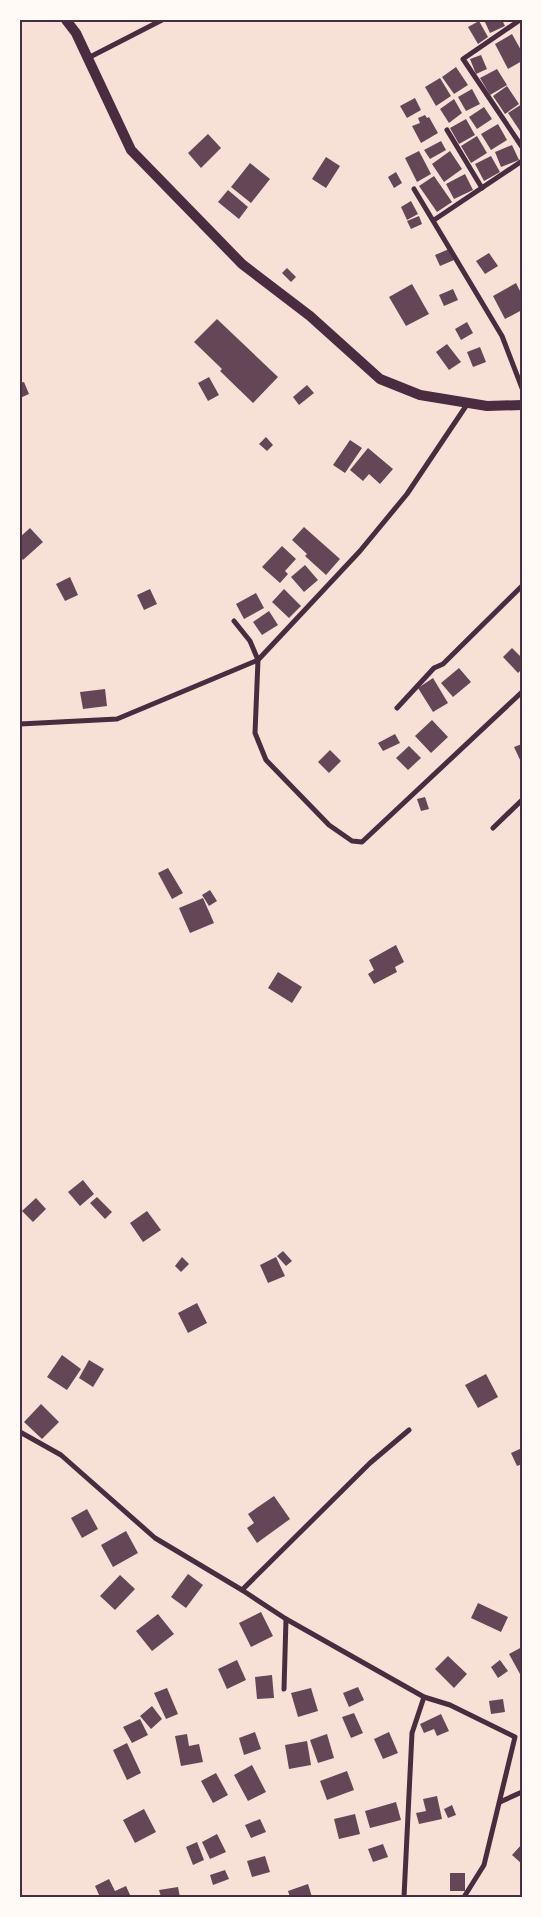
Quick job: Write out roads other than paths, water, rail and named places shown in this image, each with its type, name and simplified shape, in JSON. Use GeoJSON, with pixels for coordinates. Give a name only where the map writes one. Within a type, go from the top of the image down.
{"type":"FeatureCollection","features":[{"type":"Feature","properties":{"kind":"main road"},"geometry":{"type":"LineString","coordinates":[[66,20],[76,33],[131,150],[242,264],[310,316],[380,379],[420,395],[487,406],[522,405]]}},
{"type":"Feature","properties":{"kind":"street"},"geometry":{"type":"LineString","coordinates":[[88,58],[162,20]]}},
{"type":"Feature","properties":{"kind":"street"},"geometry":{"type":"LineString","coordinates":[[520,20],[463,59],[522,147]]}},
{"type":"Feature","properties":{"kind":"street"},"geometry":{"type":"LineString","coordinates":[[447,130],[482,188]]}},
{"type":"Feature","properties":{"kind":"street"},"geometry":{"type":"LineString","coordinates":[[434,220],[522,161]]}},
{"type":"Feature","properties":{"kind":"street"},"geometry":{"type":"LineString","coordinates":[[414,188],[502,336],[522,388]]}},
{"type":"Feature","properties":{"kind":"street"},"geometry":{"type":"LineString","coordinates":[[20,724],[117,719],[258,660],[360,551],[407,494],[468,403]]}},
{"type":"Feature","properties":{"kind":"street"},"geometry":{"type":"LineString","coordinates":[[397,708],[434,668],[443,664],[522,586]]}},
{"type":"Feature","properties":{"kind":"street"},"geometry":{"type":"LineString","coordinates":[[234,621],[250,641],[258,660],[255,733],[266,760],[329,825],[352,840],[362,842],[522,692]]}},
{"type":"Feature","properties":{"kind":"street"},"geometry":{"type":"LineString","coordinates":[[493,828],[522,800]]}},
{"type":"Feature","properties":{"kind":"street"},"geometry":{"type":"LineString","coordinates":[[242,1590],[370,1462],[409,1430]]}},
{"type":"Feature","properties":{"kind":"street"},"geometry":{"type":"LineString","coordinates":[[20,1432],[61,1455],[155,1538],[242,1590],[286,1619],[424,1697],[450,1705],[515,1737],[484,1865],[464,1897]]}},
{"type":"Feature","properties":{"kind":"street"},"geometry":{"type":"LineString","coordinates":[[284,1689],[286,1619]]}},
{"type":"Feature","properties":{"kind":"street"},"geometry":{"type":"LineString","coordinates":[[404,1897],[412,1733],[424,1697]]}},
{"type":"Feature","properties":{"kind":"street"},"geometry":{"type":"LineString","coordinates":[[500,1802],[522,1792]]}}]}
